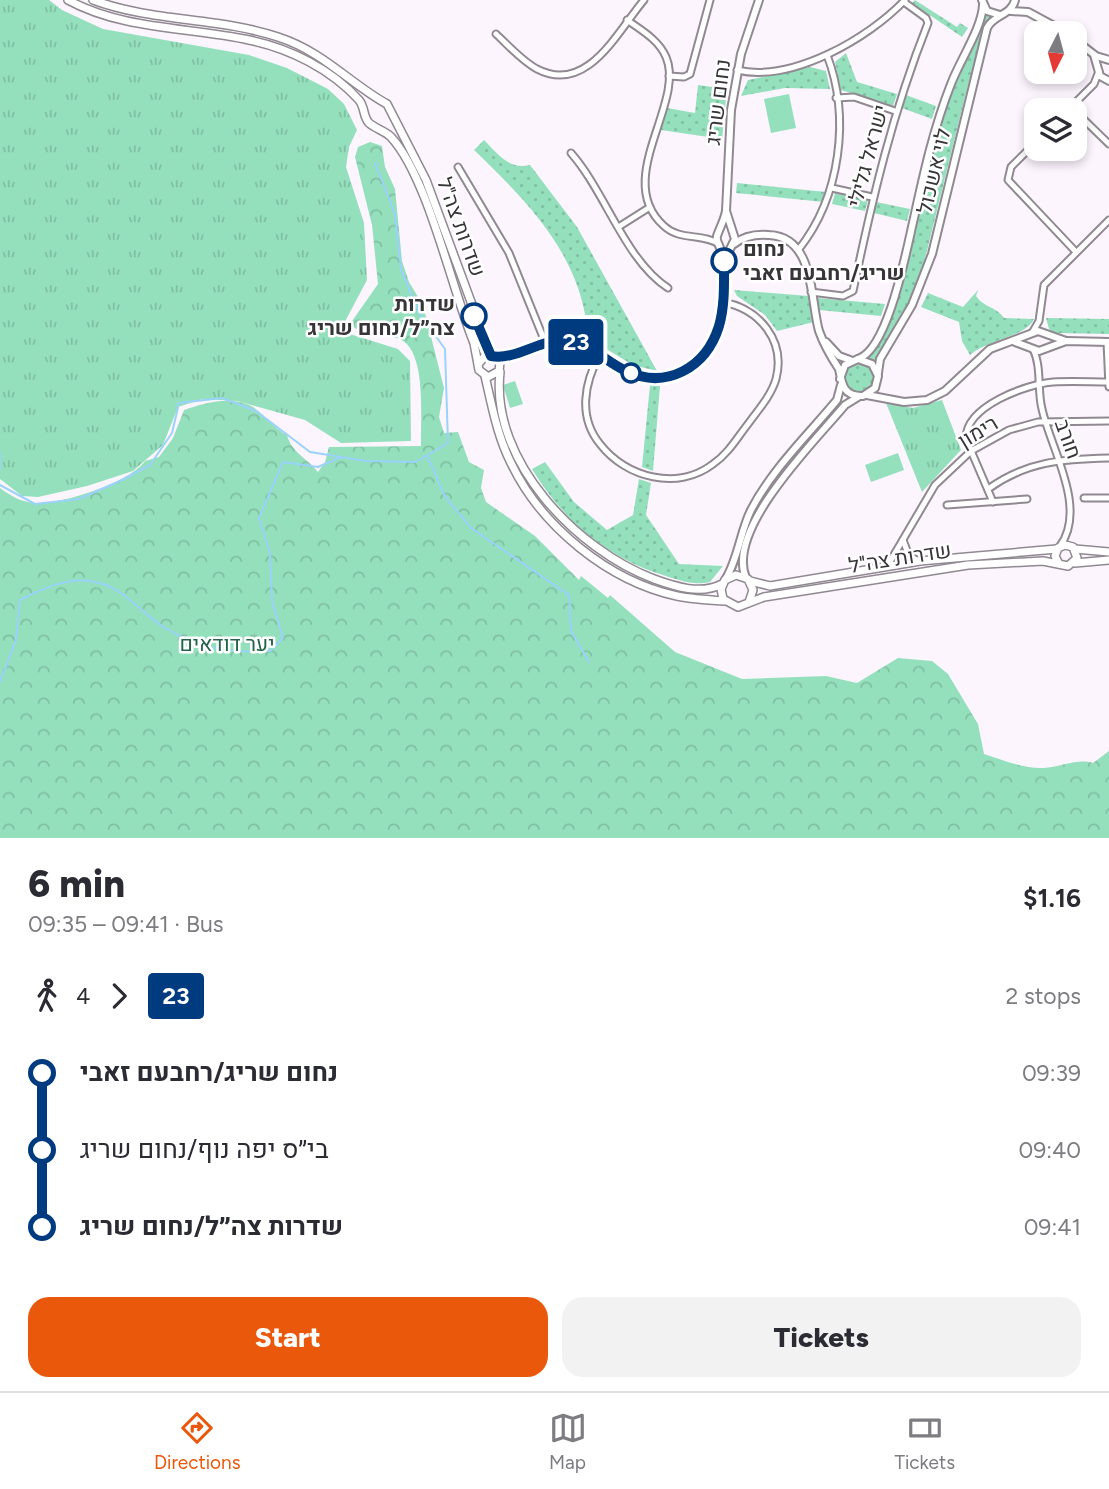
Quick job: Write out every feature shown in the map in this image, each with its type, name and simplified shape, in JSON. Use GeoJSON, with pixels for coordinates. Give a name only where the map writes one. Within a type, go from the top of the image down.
{"type":"FeatureCollection","features":[{"type":"Feature","properties":{"kind":"main road"},"geometry":{"type":"LineString","coordinates":[[68,0],[118,19],[225,35],[276,47],[335,78],[362,102],[366,119],[376,127],[385,125],[391,114],[387,104],[376,101],[328,61],[280,37],[220,23],[133,11],[93,0]]}},
{"type":"Feature","properties":{"kind":"main road"},"geometry":{"type":"LineString","coordinates":[[366,111],[376,101]]}},
{"type":"Feature","properties":{"kind":"main road","name":"שדרות צה\"ל"},"geometry":{"type":"LineString","coordinates":[[391,114],[426,180],[491,356]]}},
{"type":"Feature","properties":{"kind":"main road","name":"שדרות צה\"ל"},"geometry":{"type":"LineString","coordinates":[[376,127],[395,142],[418,184],[480,362]]}},
{"type":"Feature","properties":{"kind":"main road"},"geometry":{"type":"LineString","coordinates":[[491,356],[498,360],[500,405],[520,459],[542,497],[573,528],[610,557],[652,578],[701,590],[736,575],[748,579],[753,593],[749,602],[735,607],[724,601],[675,596],[639,584],[597,560],[566,535],[535,503],[511,463],[495,421],[485,376],[479,370],[480,362],[491,356]]}},
{"type":"Feature","properties":{"kind":"main road"},"geometry":{"type":"LineString","coordinates":[[485,376],[495,376],[500,368]]}},
{"type":"Feature","properties":{"kind":"main road"},"geometry":{"type":"LineString","coordinates":[[1109,552],[1067,545],[1058,548],[1055,558],[1059,564],[1067,567],[1074,563],[1109,560]]}},
{"type":"Feature","properties":{"kind":"main road","name":"שדרות צה\"ל"},"geometry":{"type":"LineString","coordinates":[[748,579],[770,586],[922,561],[1058,548]]}},
{"type":"Feature","properties":{"kind":"main road"},"geometry":{"type":"LineString","coordinates":[[1074,548],[1077,557],[1074,563]]}},
{"type":"Feature","properties":{"kind":"main road","name":"שדרות צה\"ל"},"geometry":{"type":"LineString","coordinates":[[749,602],[936,569],[1043,561],[1059,564]]}},
{"type":"Feature","properties":{"kind":"main road"},"geometry":{"type":"LineString","coordinates":[[724,582],[721,592],[724,601]]}},
{"type":"Feature","properties":{"kind":"street"},"geometry":{"type":"LineString","coordinates":[[496,34],[538,70],[555,75],[572,74],[594,63],[644,0]]}},
{"type":"Feature","properties":{"kind":"street"},"geometry":{"type":"LineString","coordinates":[[669,76],[684,77],[690,74],[710,0]]}},
{"type":"Feature","properties":{"kind":"street","name":"נחום שריג"},"geometry":{"type":"LineString","coordinates":[[719,232],[726,211],[730,117],[737,70],[759,0]]}},
{"type":"Feature","properties":{"kind":"street"},"geometry":{"type":"LineString","coordinates":[[1015,0],[1028,12],[1045,21]]}},
{"type":"Feature","properties":{"kind":"street","name":"לוי אשכול"},"geometry":{"type":"LineString","coordinates":[[878,376],[881,358],[905,318],[928,266],[987,28],[993,19],[1005,13],[1015,0]]}},
{"type":"Feature","properties":{"kind":"street"},"geometry":{"type":"LineString","coordinates":[[737,70],[765,71],[827,55],[861,37],[904,1]]}},
{"type":"Feature","properties":{"kind":"street","name":"ישראל גלילי"},"geometry":{"type":"LineString","coordinates":[[811,292],[845,296],[852,292],[872,197],[895,111],[928,23],[926,18],[904,1]]}},
{"type":"Feature","properties":{"kind":"street"},"geometry":{"type":"LineString","coordinates":[[983,2],[992,14],[1028,12]]}},
{"type":"Feature","properties":{"kind":"street","name":"לוי אשכול"},"geometry":{"type":"LineString","coordinates":[[855,359],[872,348],[894,297],[936,128],[957,68],[981,19],[983,2]]}},
{"type":"Feature","properties":{"kind":"street"},"geometry":{"type":"LineString","coordinates":[[628,20],[661,47],[668,63],[669,76],[646,169],[650,207],[670,232],[720,245],[733,245],[752,236]]}},
{"type":"Feature","properties":{"kind":"street"},"geometry":{"type":"LineString","coordinates":[[1087,49],[1109,60]]}},
{"type":"Feature","properties":{"kind":"street"},"geometry":{"type":"LineString","coordinates":[[1093,54],[1102,78],[1109,81]]}},
{"type":"Feature","properties":{"kind":"street"},"geometry":{"type":"LineString","coordinates":[[799,249],[824,211],[832,188],[838,140],[836,98],[827,55]]}},
{"type":"Feature","properties":{"kind":"street"},"geometry":{"type":"LineString","coordinates":[[1079,98],[1091,86],[1101,64],[1109,60]]}},
{"type":"Feature","properties":{"kind":"street"},"geometry":{"type":"LineString","coordinates":[[1091,86],[1109,81]]}},
{"type":"Feature","properties":{"kind":"street"},"geometry":{"type":"LineString","coordinates":[[836,98],[852,97],[895,111]]}},
{"type":"Feature","properties":{"kind":"street"},"geometry":{"type":"LineString","coordinates":[[1087,124],[1109,144]]}},
{"type":"Feature","properties":{"kind":"street"},"geometry":{"type":"LineString","coordinates":[[571,153],[598,189],[640,261],[668,288]]}},
{"type":"Feature","properties":{"kind":"street"},"geometry":{"type":"LineString","coordinates":[[1024,154],[1011,167],[1007,180],[1076,252]]}},
{"type":"Feature","properties":{"kind":"street"},"geometry":{"type":"LineString","coordinates":[[458,167],[509,253],[545,342]]}},
{"type":"Feature","properties":{"kind":"street"},"geometry":{"type":"LineString","coordinates":[[832,188],[872,197]]}},
{"type":"Feature","properties":{"kind":"street"},"geometry":{"type":"LineString","coordinates":[[620,226],[650,207]]}},
{"type":"Feature","properties":{"kind":"street","name":"נחום שריג"},"geometry":{"type":"LineString","coordinates":[[726,211],[733,245]]}},
{"type":"Feature","properties":{"kind":"street"},"geometry":{"type":"LineString","coordinates":[[1032,349],[1028,341],[1040,320],[1044,285],[1109,220]]}},
{"type":"Feature","properties":{"kind":"street"},"geometry":{"type":"LineString","coordinates":[[702,239],[719,232],[731,231],[752,236],[780,236],[799,249],[818,328],[838,368],[840,381],[849,393],[915,403],[933,398],[985,353],[1032,334],[1045,333],[1066,341],[1108,342],[1109,384],[1038,385],[999,399],[978,414],[966,432],[971,451],[993,502]]}},
{"type":"Feature","properties":{"kind":"street"},"geometry":{"type":"LineString","coordinates":[[491,356],[517,352],[545,342],[575,342],[637,375],[664,378],[679,374],[693,365],[709,347],[719,326],[723,302],[724,261],[719,232]]}},
{"type":"Feature","properties":{"kind":"street"},"geometry":{"type":"LineString","coordinates":[[724,261],[733,245]]}},
{"type":"Feature","properties":{"kind":"street"},"geometry":{"type":"LineString","coordinates":[[600,354],[592,369],[585,399],[589,426],[604,450],[629,468],[655,478],[682,478],[699,473],[723,456],[761,407],[770,393],[778,364],[777,350],[766,326],[748,309],[723,302]]}},
{"type":"Feature","properties":{"kind":"street"},"geometry":{"type":"LineString","coordinates":[[1040,320],[1045,333],[1045,349]]}},
{"type":"Feature","properties":{"kind":"street"},"geometry":{"type":"LineString","coordinates":[[818,328],[835,353],[869,362],[878,376],[882,391],[893,400]]}},
{"type":"Feature","properties":{"kind":"street"},"geometry":{"type":"LineString","coordinates":[[1013,342],[1032,349],[1045,349],[1066,341]]}},
{"type":"Feature","properties":{"kind":"street","name":"חורב"},"geometry":{"type":"LineString","coordinates":[[1032,349],[1038,363],[1038,385],[1045,421],[1060,458],[1068,494],[1068,525],[1074,548]]}},
{"type":"Feature","properties":{"kind":"street","name":"חורב"},"geometry":{"type":"LineString","coordinates":[[1038,363],[1045,349]]}},
{"type":"Feature","properties":{"kind":"street"},"geometry":{"type":"LineString","coordinates":[[500,368],[517,352]]}},
{"type":"Feature","properties":{"kind":"street"},"geometry":{"type":"LineString","coordinates":[[724,582],[742,529],[757,499],[775,473],[837,400],[843,367],[855,359]]}},
{"type":"Feature","properties":{"kind":"street"},"geometry":{"type":"LineString","coordinates":[[748,579],[743,556],[768,500],[847,404],[873,390],[878,376]]}},
{"type":"Feature","properties":{"kind":"street","name":"רימון"},"geometry":{"type":"LineString","coordinates":[[885,567],[896,557],[903,540],[936,485],[971,451],[1009,430],[1045,421],[1109,421]]}},
{"type":"Feature","properties":{"kind":"street"},"geometry":{"type":"LineString","coordinates":[[988,489],[1028,467],[1060,458],[1109,458]]}},
{"type":"Feature","properties":{"kind":"street"},"geometry":{"type":"LineString","coordinates":[[1084,498],[1109,498]]}},
{"type":"Feature","properties":{"kind":"street"},"geometry":{"type":"LineString","coordinates":[[947,505],[1027,499]]}},
{"type":"Feature","properties":{"kind":"street","name":"חורב"},"geometry":{"type":"LineString","coordinates":[[1058,548],[1068,525]]}},
{"type":"Feature","properties":{"kind":"street"},"geometry":{"type":"LineString","coordinates":[[903,540],[909,556],[922,561]]}},
{"type":"Feature","properties":{"kind":"green space"},"geometry":{"type":"Polygon","coordinates":[[[0,0],[49,0],[62,10],[103,29],[249,55],[287,68],[328,89],[344,104],[357,130],[349,147],[346,167],[364,223],[367,280],[340,331],[398,349],[410,361],[411,441],[341,443],[305,420],[237,401],[203,399],[178,407],[163,445],[133,471],[87,486],[38,497],[22,496],[0,479],[0,0]]]}},
{"type":"Feature","properties":{"kind":"green space"},"geometry":{"type":"Polygon","coordinates":[[[915,0],[957,27],[960,23],[968,28],[962,37],[912,3],[915,0]]]}},
{"type":"Feature","properties":{"kind":"green space"},"geometry":{"type":"Polygon","coordinates":[[[986,15],[991,18],[984,29],[968,85],[922,271],[910,302],[876,362],[867,357],[883,330],[900,289],[944,112],[986,15]]]}},
{"type":"Feature","properties":{"kind":"green space"},"geometry":{"type":"Polygon","coordinates":[[[846,53],[857,82],[897,94],[893,106],[841,90],[835,62],[846,53]]]}},
{"type":"Feature","properties":{"kind":"green space"},"geometry":{"type":"Polygon","coordinates":[[[810,67],[826,71],[830,89],[785,88],[741,96],[748,80],[810,67]]]}},
{"type":"Feature","properties":{"kind":"green space"},"geometry":{"type":"Polygon","coordinates":[[[698,85],[727,89],[722,139],[661,130],[667,108],[695,113],[698,85]]]}},
{"type":"Feature","properties":{"kind":"green space"},"geometry":{"type":"Polygon","coordinates":[[[789,94],[796,128],[771,133],[764,99],[789,94]]]}},
{"type":"Feature","properties":{"kind":"green space"},"geometry":{"type":"Polygon","coordinates":[[[903,94],[936,106],[932,119],[899,107],[903,94]]]}},
{"type":"Feature","properties":{"kind":"green space"},"geometry":{"type":"Polygon","coordinates":[[[484,140],[510,163],[530,165],[577,227],[657,371],[633,365],[588,338],[584,309],[576,282],[564,257],[533,211],[474,150],[484,140]]]}},
{"type":"Feature","properties":{"kind":"green space","name":"יער דודאים"},"geometry":{"type":"Polygon","coordinates":[[[370,142],[382,146],[385,167],[395,189],[402,261],[409,282],[423,305],[444,388],[439,417],[444,433],[458,432],[469,462],[484,470],[481,488],[486,502],[535,536],[579,580],[581,576],[608,598],[610,595],[675,652],[742,679],[826,676],[857,683],[898,658],[932,661],[948,674],[978,724],[984,754],[1021,766],[1044,768],[1075,762],[1093,763],[1109,751],[1109,838],[0,838],[0,488],[16,498],[35,503],[47,503],[94,491],[126,477],[145,461],[159,457],[173,438],[184,410],[218,401],[236,401],[253,407],[287,435],[296,451],[318,472],[325,462],[329,447],[421,446],[420,385],[414,355],[407,344],[397,338],[366,333],[350,324],[378,284],[372,225],[355,157],[358,147],[370,142]]]}},
{"type":"Feature","properties":{"kind":"green space"},"geometry":{"type":"Polygon","coordinates":[[[737,183],[826,192],[824,202],[736,193],[737,183]]]}},
{"type":"Feature","properties":{"kind":"green space"},"geometry":{"type":"Polygon","coordinates":[[[835,193],[868,200],[865,211],[832,204],[835,193]]]}},
{"type":"Feature","properties":{"kind":"green space"},"geometry":{"type":"Polygon","coordinates":[[[876,202],[910,209],[907,221],[874,213],[876,202]]]}},
{"type":"Feature","properties":{"kind":"green space"},"geometry":{"type":"Polygon","coordinates":[[[734,290],[809,296],[814,322],[777,331],[765,315],[737,296],[734,290]]]}},
{"type":"Feature","properties":{"kind":"green space"},"geometry":{"type":"Polygon","coordinates":[[[978,290],[976,296],[979,300],[998,311],[1004,318],[1034,319],[1023,330],[986,345],[970,355],[962,341],[959,322],[921,307],[928,293],[963,307],[978,290]]]}},
{"type":"Feature","properties":{"kind":"green space"},"geometry":{"type":"Polygon","coordinates":[[[817,298],[885,304],[881,316],[819,310],[817,298]]]}},
{"type":"Feature","properties":{"kind":"green space"},"geometry":{"type":"Polygon","coordinates":[[[1046,318],[1109,319],[1109,334],[1055,333],[1049,329],[1046,318]]]}},
{"type":"Feature","properties":{"kind":"green space"},"geometry":{"type":"Polygon","coordinates":[[[859,363],[870,367],[874,378],[870,389],[859,393],[848,389],[844,378],[848,367],[859,363]]]}},
{"type":"Feature","properties":{"kind":"green space"},"geometry":{"type":"Polygon","coordinates":[[[515,381],[523,404],[510,408],[503,385],[515,381]]]}},
{"type":"Feature","properties":{"kind":"green space"},"geometry":{"type":"Polygon","coordinates":[[[650,385],[660,386],[653,471],[642,467],[650,385]]]}},
{"type":"Feature","properties":{"kind":"green space"},"geometry":{"type":"Polygon","coordinates":[[[942,400],[961,450],[922,492],[886,403],[913,408],[942,400]]]}},
{"type":"Feature","properties":{"kind":"green space"},"geometry":{"type":"Polygon","coordinates":[[[898,453],[904,470],[871,482],[865,465],[898,453]]]}},
{"type":"Feature","properties":{"kind":"green space"},"geometry":{"type":"Polygon","coordinates":[[[545,462],[574,502],[607,530],[633,515],[639,479],[651,483],[646,515],[679,564],[723,566],[710,582],[692,583],[663,575],[622,558],[587,534],[557,505],[532,469],[545,462]]]}},
{"type":"Feature","properties":{"kind":"waterway"},"geometry":{"type":"LineString","coordinates":[[0,485],[35,504],[79,499],[150,465],[172,433],[179,403],[222,398],[256,411],[310,452],[366,461],[416,462],[448,443],[445,349],[419,313],[401,269],[395,214],[375,163]]}},
{"type":"Feature","properties":{"kind":"waterway"},"geometry":{"type":"LineString","coordinates":[[0,453],[0,469]]}},
{"type":"Feature","properties":{"kind":"waterway"},"geometry":{"type":"LineString","coordinates":[[0,682],[16,640],[20,600],[67,582],[92,581],[104,584],[129,599],[160,625],[193,642],[217,649],[270,651],[283,638],[272,601],[270,553],[259,518],[283,462],[318,467],[341,457]]}},
{"type":"Feature","properties":{"kind":"waterway"},"geometry":{"type":"LineString","coordinates":[[428,457],[444,495],[471,528],[569,595],[571,631],[589,662]]}},
{"type":"Feature","properties":{"kind":"bus line","name":"23"},"geometry":{"type":"LineString","coordinates":[[474,316],[491,356],[503,357],[542,343],[567,341],[592,349],[628,372],[646,377],[672,377],[693,365],[713,340],[722,310],[724,261]]}},
{"type":"Feature","properties":{"kind":"place","name":"נחום שריג/רחבעם זאבי"},"geometry":{"type":"Point","coordinates":[724,261]}},
{"type":"Feature","properties":{"kind":"place","name":"שדרות צה״ל/נחום שריג"},"geometry":{"type":"Point","coordinates":[474,316]}}]}
